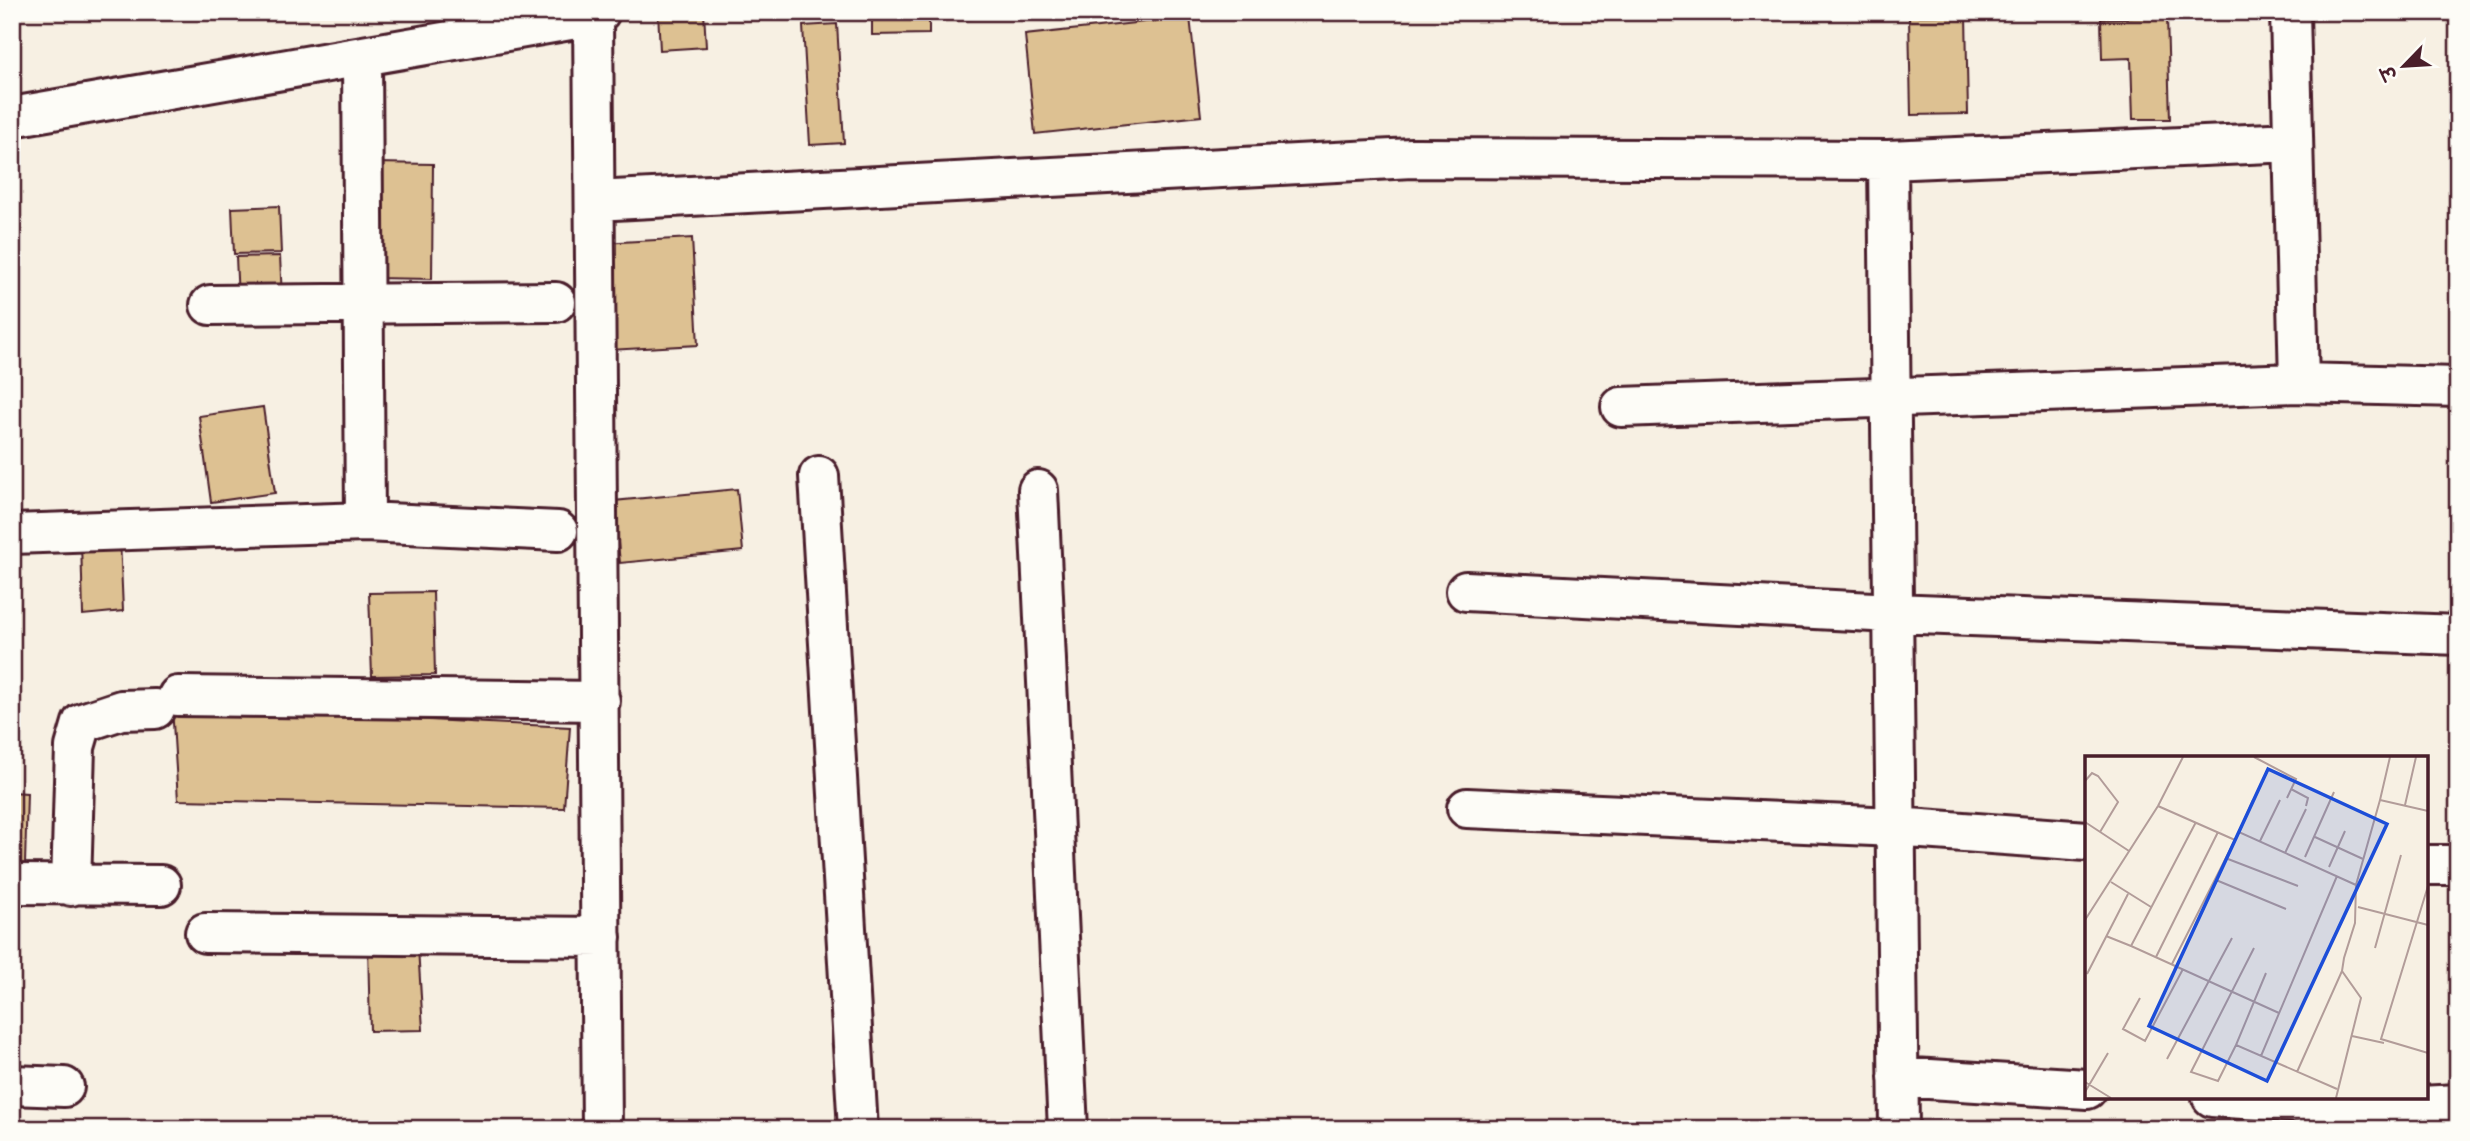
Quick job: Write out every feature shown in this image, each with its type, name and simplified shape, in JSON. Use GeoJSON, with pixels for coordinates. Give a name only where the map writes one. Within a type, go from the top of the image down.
{"type":"FeatureCollection","features":[{"type":"Feature","properties":{"kind":"street"},"geometry":{"type":"LineString","coordinates":[[2290,12],[2299,383]]}},
{"type":"Feature","properties":{"kind":"street"},"geometry":{"type":"LineString","coordinates":[[12,117],[597,14],[595,201],[602,1129]]}},
{"type":"Feature","properties":{"kind":"street"},"geometry":{"type":"LineString","coordinates":[[362,56],[365,522]]}},
{"type":"Feature","properties":{"kind":"street"},"geometry":{"type":"LineString","coordinates":[[595,201],[1412,158],[1888,160],[2293,142]]}},
{"type":"Feature","properties":{"kind":"street"},"geometry":{"type":"LineString","coordinates":[[1888,160],[1899,1129]]}},
{"type":"Feature","properties":{"kind":"street"},"geometry":{"type":"LineString","coordinates":[[210,304],[556,302]]}},
{"type":"Feature","properties":{"kind":"street"},"geometry":{"type":"LineString","coordinates":[[1621,407],[2299,383],[2458,387]]}},
{"type":"Feature","properties":{"kind":"street"},"geometry":{"type":"LineString","coordinates":[[819,476],[858,1129]]}},
{"type":"Feature","properties":{"kind":"street"},"geometry":{"type":"LineString","coordinates":[[1038,490],[1068,1129]]}},
{"type":"Feature","properties":{"kind":"street"},"geometry":{"type":"LineString","coordinates":[[12,534],[365,522],[558,531]]}},
{"type":"Feature","properties":{"kind":"street"},"geometry":{"type":"LineString","coordinates":[[1465,592],[1893,613],[2458,635]]}},
{"type":"Feature","properties":{"kind":"street"},"geometry":{"type":"LineString","coordinates":[[71,886],[75,747],[82,723],[121,710],[167,703],[600,701]]}},
{"type":"Feature","properties":{"kind":"street"},"geometry":{"type":"LineString","coordinates":[[1467,808],[1895,827],[2085,841]]}},
{"type":"Feature","properties":{"kind":"street"},"geometry":{"type":"LineString","coordinates":[[2428,864],[2458,866]]}},
{"type":"Feature","properties":{"kind":"street"},"geometry":{"type":"LineString","coordinates":[[12,884],[161,885]]}},
{"type":"Feature","properties":{"kind":"street"},"geometry":{"type":"LineString","coordinates":[[205,933],[601,937]]}},
{"type":"Feature","properties":{"kind":"street"},"geometry":{"type":"LineString","coordinates":[[1898,1077],[2085,1089]]}},
{"type":"Feature","properties":{"kind":"street"},"geometry":{"type":"LineString","coordinates":[[12,1085],[64,1087]]}},
{"type":"Feature","properties":{"kind":"street"},"geometry":{"type":"LineString","coordinates":[[2243,1099],[2383,1108],[2458,1104]]}},
{"type":"Feature","properties":{"kind":"building"},"geometry":{"type":"Polygon","coordinates":[[[658,12],[704,12],[706,47],[660,50],[658,12]]]}},
{"type":"Feature","properties":{"kind":"building"},"geometry":{"type":"Polygon","coordinates":[[[872,12],[929,12],[929,34],[872,35],[872,12]]]}},
{"type":"Feature","properties":{"kind":"building"},"geometry":{"type":"Polygon","coordinates":[[[957,12],[994,12],[994,16],[957,20],[957,12]]]}},
{"type":"Feature","properties":{"kind":"building"},"geometry":{"type":"Polygon","coordinates":[[[1966,15],[1968,114],[1911,115],[1909,16],[1966,15]]]}},
{"type":"Feature","properties":{"kind":"building"},"geometry":{"type":"Polygon","coordinates":[[[1190,17],[1201,116],[1035,134],[1025,35],[1190,17]]]}},
{"type":"Feature","properties":{"kind":"building"},"geometry":{"type":"Polygon","coordinates":[[[2167,17],[2170,119],[2133,119],[2131,58],[2102,59],[2101,19],[2167,17]]]}},
{"type":"Feature","properties":{"kind":"building"},"geometry":{"type":"Polygon","coordinates":[[[837,24],[844,143],[810,145],[803,26],[837,24]]]}},
{"type":"Feature","properties":{"kind":"building"},"geometry":{"type":"Polygon","coordinates":[[[375,163],[433,164],[432,279],[373,278],[375,163]]]}},
{"type":"Feature","properties":{"kind":"building"},"geometry":{"type":"Polygon","coordinates":[[[279,206],[281,253],[234,254],[232,208],[279,206]]]}},
{"type":"Feature","properties":{"kind":"building"},"geometry":{"type":"Polygon","coordinates":[[[692,238],[698,345],[609,350],[603,243],[692,238]]]}},
{"type":"Feature","properties":{"kind":"building"},"geometry":{"type":"Polygon","coordinates":[[[280,256],[282,298],[238,299],[236,257],[280,256]]]}},
{"type":"Feature","properties":{"kind":"building"},"geometry":{"type":"Polygon","coordinates":[[[263,407],[275,493],[211,502],[199,416],[263,407]]]}},
{"type":"Feature","properties":{"kind":"building"},"geometry":{"type":"Polygon","coordinates":[[[737,489],[743,551],[620,563],[614,501],[737,489]]]}},
{"type":"Feature","properties":{"kind":"building"},"geometry":{"type":"Polygon","coordinates":[[[120,538],[123,611],[83,615],[81,540],[120,538]]]}},
{"type":"Feature","properties":{"kind":"building"},"geometry":{"type":"Polygon","coordinates":[[[433,592],[435,675],[372,676],[369,593],[433,592]]]}},
{"type":"Feature","properties":{"kind":"building"},"geometry":{"type":"Polygon","coordinates":[[[172,707],[570,727],[564,808],[178,800],[172,707]]]}},
{"type":"Feature","properties":{"kind":"building"},"geometry":{"type":"Polygon","coordinates":[[[12,792],[27,793],[25,864],[12,863],[12,792]]]}},
{"type":"Feature","properties":{"kind":"building"},"geometry":{"type":"Polygon","coordinates":[[[368,946],[418,947],[423,1030],[370,1031],[368,946]]]}}]}
